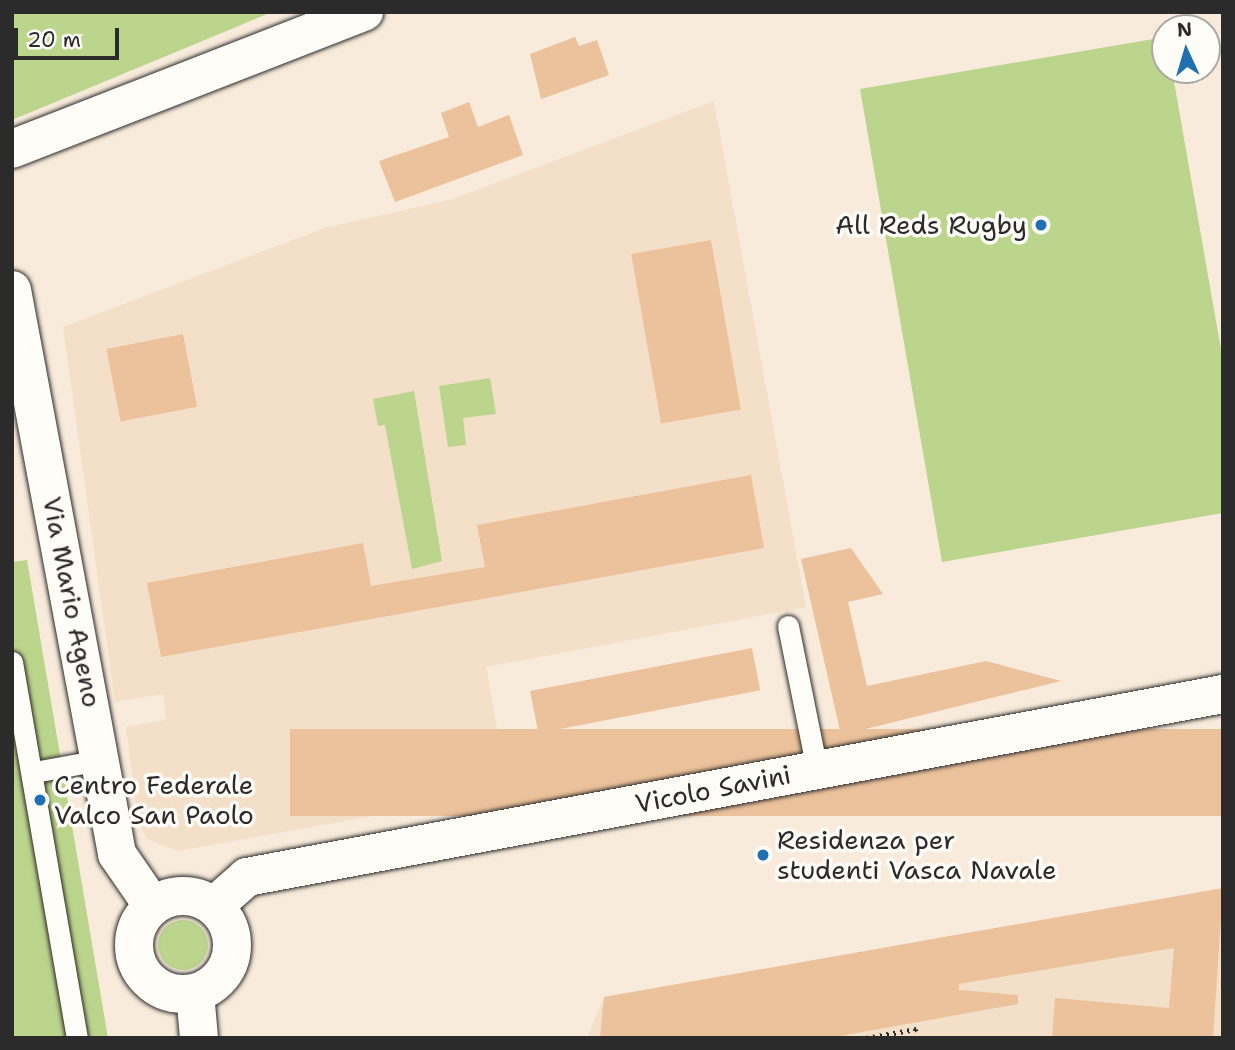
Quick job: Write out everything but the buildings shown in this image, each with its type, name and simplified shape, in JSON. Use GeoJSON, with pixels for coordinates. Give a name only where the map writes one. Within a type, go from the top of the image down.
{"type":"FeatureCollection","features":[{"type":"Feature","properties":{"kind":"street"},"geometry":{"type":"LineString","coordinates":[[12,149],[364,12]]}},
{"type":"Feature","properties":{"kind":"street","name":"Via Mario Ageno"},"geometry":{"type":"LineString","coordinates":[[12,290],[117,854],[152,905]]}},
{"type":"Feature","properties":{"kind":"street","name":"Vicolo Savini"},"geometry":{"type":"LineString","coordinates":[[214,906],[247,877],[1223,694]]}},
{"type":"Feature","properties":{"kind":"street"},"geometry":{"type":"LineString","coordinates":[[183,895],[214,906],[231,932],[229,962],[195,993],[162,990],[138,967],[134,933],[152,905],[183,895]]}},
{"type":"Feature","properties":{"kind":"street"},"geometry":{"type":"LineString","coordinates":[[195,993],[199,1038]]}},
{"type":"Feature","properties":{"kind":"lane"},"geometry":{"type":"LineString","coordinates":[[788,626],[817,770]]}},
{"type":"Feature","properties":{"kind":"lane"},"geometry":{"type":"LineString","coordinates":[[12,662],[34,772],[78,1038]]}},
{"type":"Feature","properties":{"kind":"lane"},"geometry":{"type":"LineString","coordinates":[[34,772],[100,761]]}},
{"type":"Feature","properties":{"kind":"path"},"geometry":{"type":"LineString","coordinates":[[866,1038],[916,1029],[915,1038]]}},
{"type":"Feature","properties":{"kind":"shaded area"},"geometry":{"type":"Polygon","coordinates":[[[714,101],[806,607],[486,667],[498,733],[424,807],[177,851],[147,839],[138,821],[126,727],[166,720],[163,694],[115,702],[63,327],[325,228],[453,199],[714,101]]]}},
{"type":"Feature","properties":{"kind":"shaded area"},"geometry":{"type":"Polygon","coordinates":[[[1223,888],[1223,1038],[587,1038],[604,997],[1223,888]]]}},
{"type":"Feature","properties":{"kind":"green space"},"geometry":{"type":"Polygon","coordinates":[[[12,12],[272,12],[12,120],[12,12]]]}},
{"type":"Feature","properties":{"kind":"green space","name":"All Reds Rugby"},"geometry":{"type":"Polygon","coordinates":[[[1151,39],[1151,84],[1174,84],[1223,361],[1223,513],[942,562],[860,89],[1151,39]]]}},
{"type":"Feature","properties":{"kind":"green space"},"geometry":{"type":"Polygon","coordinates":[[[490,378],[496,414],[463,418],[466,445],[448,447],[439,386],[490,378]]]}},
{"type":"Feature","properties":{"kind":"green space"},"geometry":{"type":"Polygon","coordinates":[[[414,391],[442,561],[412,569],[385,425],[378,426],[373,399],[414,391]]]}},
{"type":"Feature","properties":{"kind":"green space","name":"Centro Federale Valco San Paolo"},"geometry":{"type":"Polygon","coordinates":[[[27,560],[108,1038],[12,1038],[12,562],[27,560]]]}},
{"type":"Feature","properties":{"kind":"green space"},"geometry":{"type":"Polygon","coordinates":[[[183,920],[200,928],[208,945],[200,962],[183,970],[166,962],[158,945],[166,928],[183,920]]]}},
{"type":"Feature","properties":{"kind":"place","name":"All Reds Rugby"},"geometry":{"type":"Point","coordinates":[1041,225]}},
{"type":"Feature","properties":{"kind":"place","name":"Centro Federale Valco San Paolo"},"geometry":{"type":"Point","coordinates":[40,800]}},
{"type":"Feature","properties":{"kind":"place","name":"Residenza per studenti Vasca Navale"},"geometry":{"type":"Point","coordinates":[763,855]}}]}
